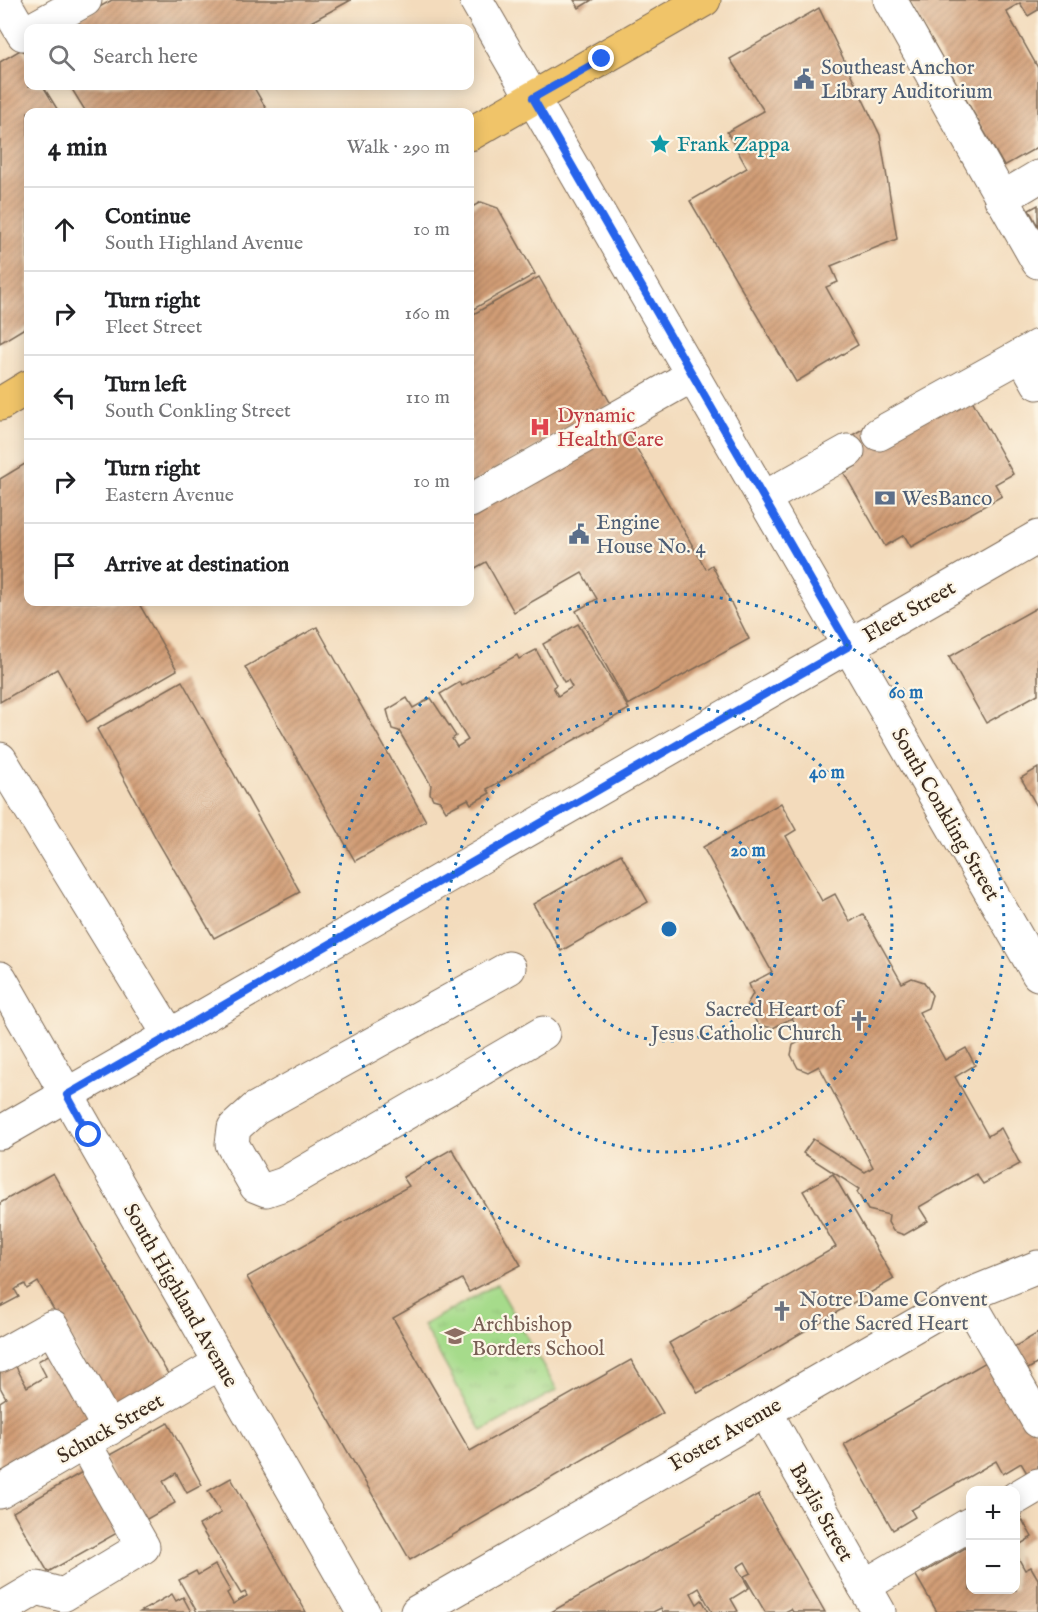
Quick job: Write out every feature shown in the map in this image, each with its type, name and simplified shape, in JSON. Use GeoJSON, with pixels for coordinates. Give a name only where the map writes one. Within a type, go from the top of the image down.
{"type":"FeatureCollection","features":[{"type":"Feature","properties":{"kind":"main road"},"geometry":{"type":"LineString","coordinates":[[474,132],[704,0]]}},
{"type":"Feature","properties":{"kind":"main road"},"geometry":{"type":"LineString","coordinates":[[0,404],[24,389]]}},
{"type":"Feature","properties":{"kind":"street"},"geometry":{"type":"LineString","coordinates":[[3,0],[21,36]]}},
{"type":"Feature","properties":{"kind":"street"},"geometry":{"type":"LineString","coordinates":[[42,24],[85,0]]}},
{"type":"Feature","properties":{"kind":"street","name":"South Conkling Street"},"geometry":{"type":"LineString","coordinates":[[476,0],[1038,974]]}},
{"type":"Feature","properties":{"kind":"street"},"geometry":{"type":"LineString","coordinates":[[890,0],[1038,262]]}},
{"type":"Feature","properties":{"kind":"street"},"geometry":{"type":"LineString","coordinates":[[1001,199],[1038,177]]}},
{"type":"Feature","properties":{"kind":"street"},"geometry":{"type":"LineString","coordinates":[[879,434],[1030,350],[1038,383]]}},
{"type":"Feature","properties":{"kind":"street"},"geometry":{"type":"LineString","coordinates":[[474,499],[693,375]]}},
{"type":"Feature","properties":{"kind":"street"},"geometry":{"type":"LineString","coordinates":[[764,498],[848,451]]}},
{"type":"Feature","properties":{"kind":"street","name":"Fleet Street"},"geometry":{"type":"LineString","coordinates":[[0,1133],[1038,537]]}},
{"type":"Feature","properties":{"kind":"street"},"geometry":{"type":"LineString","coordinates":[[0,759],[170,1036]]}},
{"type":"Feature","properties":{"kind":"street"},"geometry":{"type":"LineString","coordinates":[[509,968],[255,1109],[234,1128],[232,1144],[256,1185],[266,1190],[284,1184],[543,1033]]}},
{"type":"Feature","properties":{"kind":"street","name":"South Highland Avenue"},"geometry":{"type":"LineString","coordinates":[[0,978],[363,1612]]}},
{"type":"Feature","properties":{"kind":"street","name":"Foster Avenue"},"geometry":{"type":"LineString","coordinates":[[417,1612],[966,1296],[1038,1267]]}},
{"type":"Feature","properties":{"kind":"street"},"geometry":{"type":"LineString","coordinates":[[966,1296],[1038,1421]]}},
{"type":"Feature","properties":{"kind":"street"},"geometry":{"type":"LineString","coordinates":[[0,1356],[52,1327],[143,1547],[63,1595],[37,1588],[0,1610]]}},
{"type":"Feature","properties":{"kind":"street","name":"Schuck Street"},"geometry":{"type":"LineString","coordinates":[[1,1491],[220,1363]]}},
{"type":"Feature","properties":{"kind":"street","name":"Baylis Street"},"geometry":{"type":"LineString","coordinates":[[765,1411],[871,1599]]}},
{"type":"Feature","properties":{"kind":"street"},"geometry":{"type":"LineString","coordinates":[[1020,1496],[1038,1485]]}},
{"type":"Feature","properties":{"kind":"street"},"geometry":{"type":"LineString","coordinates":[[871,1599],[966,1527]]}},
{"type":"Feature","properties":{"kind":"green space"},"geometry":{"type":"Polygon","coordinates":[[[497,1284],[557,1390],[482,1431],[423,1325],[497,1284]]]}},
{"type":"Feature","properties":{"kind":"building"},"geometry":{"type":"Polygon","coordinates":[[[112,0],[351,0],[307,24],[69,24],[112,0]]]}},
{"type":"Feature","properties":{"kind":"building"},"geometry":{"type":"Polygon","coordinates":[[[574,0],[592,0],[579,8],[574,0]]]}},
{"type":"Feature","properties":{"kind":"building"},"geometry":{"type":"Polygon","coordinates":[[[909,0],[1038,0],[1038,10],[1028,16],[1020,3],[1006,11],[1038,68],[1038,147],[1004,166],[909,0]]]}},
{"type":"Feature","properties":{"kind":"building"},"geometry":{"type":"Polygon","coordinates":[[[819,8],[880,135],[897,239],[831,266],[838,282],[826,287],[858,345],[796,382],[690,201],[747,168],[727,132],[764,111],[730,59],[819,8]]]}},
{"type":"Feature","properties":{"kind":"building"},"geometry":{"type":"Polygon","coordinates":[[[22,49],[24,53],[24,90],[45,90],[57,108],[24,108],[24,328],[0,343],[0,62],[22,49]]]}},
{"type":"Feature","properties":{"kind":"building"},"geometry":{"type":"Polygon","coordinates":[[[72,90],[255,90],[266,108],[84,108],[72,90]]]}},
{"type":"Feature","properties":{"kind":"building"},"geometry":{"type":"Polygon","coordinates":[[[481,202],[498,208],[535,274],[474,309],[474,206],[481,202]]]}},
{"type":"Feature","properties":{"kind":"building"},"geometry":{"type":"Polygon","coordinates":[[[1038,205],[1038,226],[1029,210],[1038,205]]]}},
{"type":"Feature","properties":{"kind":"building"},"geometry":{"type":"Polygon","coordinates":[[[539,277],[611,404],[474,482],[474,314],[539,277]]]}},
{"type":"Feature","properties":{"kind":"building"},"geometry":{"type":"Polygon","coordinates":[[[972,400],[1013,474],[995,484],[1002,496],[911,547],[904,535],[885,546],[844,473],[856,466],[842,441],[873,423],[972,400]]]}},
{"type":"Feature","properties":{"kind":"building"},"geometry":{"type":"Polygon","coordinates":[[[625,428],[706,569],[712,565],[749,639],[628,705],[576,611],[597,599],[582,573],[514,612],[486,562],[474,569],[474,513],[625,428]]]}},
{"type":"Feature","properties":{"kind":"building"},"geometry":{"type":"Polygon","coordinates":[[[24,464],[24,606],[140,606],[177,670],[87,722],[57,669],[0,702],[0,479],[24,464]]]}},
{"type":"Feature","properties":{"kind":"building"},"geometry":{"type":"Polygon","coordinates":[[[1038,607],[1038,694],[986,723],[949,657],[1038,607]]]}},
{"type":"Feature","properties":{"kind":"building"},"geometry":{"type":"Polygon","coordinates":[[[578,624],[629,709],[487,789],[490,793],[471,804],[468,799],[446,811],[440,801],[433,799],[430,793],[431,785],[399,731],[392,729],[387,710],[407,698],[413,708],[431,698],[456,736],[452,739],[457,747],[468,740],[440,694],[460,682],[462,686],[517,655],[519,659],[536,650],[556,685],[553,687],[558,696],[572,687],[568,680],[564,682],[543,644],[578,624]]]}},
{"type":"Feature","properties":{"kind":"building"},"geometry":{"type":"Polygon","coordinates":[[[317,627],[426,821],[355,861],[245,667],[317,627]]]}},
{"type":"Feature","properties":{"kind":"building"},"geometry":{"type":"Polygon","coordinates":[[[182,681],[300,892],[214,938],[158,842],[97,729],[182,681]]]}},
{"type":"Feature","properties":{"kind":"building"},"geometry":{"type":"Polygon","coordinates":[[[1038,768],[1038,808],[1021,778],[1038,768]]]}},
{"type":"Feature","properties":{"kind":"building","name":"Sacred Heart of Jesus Catholic Church"},"geometry":{"type":"Polygon","coordinates":[[[781,803],[796,830],[786,836],[822,901],[835,894],[850,922],[863,914],[902,983],[912,978],[924,982],[932,995],[928,1008],[919,1012],[945,1060],[966,1048],[975,1065],[955,1077],[988,1136],[1001,1128],[1020,1164],[983,1184],[976,1174],[919,1207],[928,1221],[904,1235],[893,1231],[888,1222],[889,1215],[868,1210],[857,1192],[859,1189],[803,1153],[813,1139],[865,1172],[873,1167],[819,1066],[808,1072],[798,1068],[791,1055],[793,1045],[805,1039],[792,1018],[773,1028],[758,1025],[747,1004],[753,994],[749,984],[772,972],[703,847],[781,803]]]}},
{"type":"Feature","properties":{"kind":"building"},"geometry":{"type":"Polygon","coordinates":[[[621,854],[648,902],[561,951],[533,904],[621,854]]]}},
{"type":"Feature","properties":{"kind":"building"},"geometry":{"type":"Polygon","coordinates":[[[452,1149],[521,1265],[469,1292],[462,1279],[393,1318],[470,1451],[631,1360],[663,1413],[410,1560],[247,1277],[409,1186],[403,1177],[452,1149]]]}},
{"type":"Feature","properties":{"kind":"building"},"geometry":{"type":"Polygon","coordinates":[[[53,1173],[172,1381],[114,1415],[38,1282],[27,1289],[25,1284],[17,1288],[15,1290],[19,1297],[0,1307],[0,1203],[53,1173]]]}},
{"type":"Feature","properties":{"kind":"building","name":"Notre Dame Convent of the Sacred Heart"},"geometry":{"type":"Polygon","coordinates":[[[833,1174],[894,1279],[698,1393],[669,1343],[836,1247],[803,1191],[833,1174]]]}},
{"type":"Feature","properties":{"kind":"building"},"geometry":{"type":"Polygon","coordinates":[[[1038,1333],[1038,1363],[1020,1374],[1007,1351],[1038,1333]]]}},
{"type":"Feature","properties":{"kind":"building"},"geometry":{"type":"Polygon","coordinates":[[[57,1350],[100,1425],[4,1479],[0,1471],[0,1402],[6,1398],[0,1387],[0,1370],[14,1363],[27,1387],[46,1376],[38,1361],[57,1350]]]}},
{"type":"Feature","properties":{"kind":"building"},"geometry":{"type":"Polygon","coordinates":[[[993,1358],[1038,1437],[1038,1483],[1034,1485],[1021,1463],[1003,1474],[996,1461],[911,1510],[915,1517],[893,1530],[844,1444],[993,1358]]]}},
{"type":"Feature","properties":{"kind":"building"},"geometry":{"type":"Polygon","coordinates":[[[168,1423],[202,1485],[187,1493],[176,1473],[163,1481],[175,1503],[140,1523],[104,1458],[168,1423]]]}},
{"type":"Feature","properties":{"kind":"building"},"geometry":{"type":"Polygon","coordinates":[[[89,1468],[124,1529],[48,1572],[13,1512],[89,1468]]]}},
{"type":"Feature","properties":{"kind":"building"},"geometry":{"type":"Polygon","coordinates":[[[231,1478],[306,1612],[197,1612],[179,1580],[196,1571],[198,1575],[215,1565],[230,1591],[227,1593],[233,1604],[247,1596],[245,1592],[241,1594],[199,1525],[221,1513],[208,1491],[231,1478]]]}},
{"type":"Feature","properties":{"kind":"building"},"geometry":{"type":"Polygon","coordinates":[[[759,1494],[825,1612],[793,1612],[791,1609],[785,1612],[765,1612],[744,1576],[751,1573],[745,1562],[737,1567],[749,1588],[731,1599],[738,1611],[735,1612],[712,1612],[699,1588],[691,1593],[697,1604],[702,1600],[709,1612],[663,1612],[661,1608],[653,1612],[551,1612],[759,1494]]]}},
{"type":"Feature","properties":{"kind":"building"},"geometry":{"type":"Polygon","coordinates":[[[1020,1516],[1032,1537],[1020,1544],[1020,1516]]]}},
{"type":"Feature","properties":{"kind":"building"},"geometry":{"type":"Polygon","coordinates":[[[966,1547],[966,1594],[1020,1594],[1020,1561],[1025,1570],[1031,1567],[1038,1579],[1038,1612],[937,1612],[915,1574],[921,1570],[923,1573],[966,1547]]]}},
{"type":"Feature","properties":{"kind":"building"},"geometry":{"type":"Polygon","coordinates":[[[172,1594],[176,1601],[183,1597],[191,1612],[140,1612],[172,1594]]]}},
{"type":"Feature","properties":{"kind":"place","name":"Southeast Anchor Library Auditorium"},"geometry":{"type":"Point","coordinates":[804,79]}},
{"type":"Feature","properties":{"kind":"place","name":"Frank Zappa"},"geometry":{"type":"Point","coordinates":[660,144]}},
{"type":"Feature","properties":{"kind":"place","name":"Dynamic Health Care"},"geometry":{"type":"Point","coordinates":[540,427]}},
{"type":"Feature","properties":{"kind":"place","name":"WesBanco"},"geometry":{"type":"Point","coordinates":[885,498]}},
{"type":"Feature","properties":{"kind":"place","name":"Engine House No. 4"},"geometry":{"type":"Point","coordinates":[579,534]}},
{"type":"Feature","properties":{"kind":"place","name":"Sacred Heart of Jesus Catholic Church"},"geometry":{"type":"Point","coordinates":[859,1021]}},
{"type":"Feature","properties":{"kind":"place","name":"Notre Dame Convent of the Sacred Heart"},"geometry":{"type":"Point","coordinates":[782,1311]}},
{"type":"Feature","properties":{"kind":"place","name":"Archbishop Borders School"},"geometry":{"type":"Point","coordinates":[455,1336]}},
{"type":"Feature","properties":{"kind":"route"},"geometry":{"type":"LineString","coordinates":[[89,1135],[67,1095],[849,646],[533,98],[602,59]]}}]}
